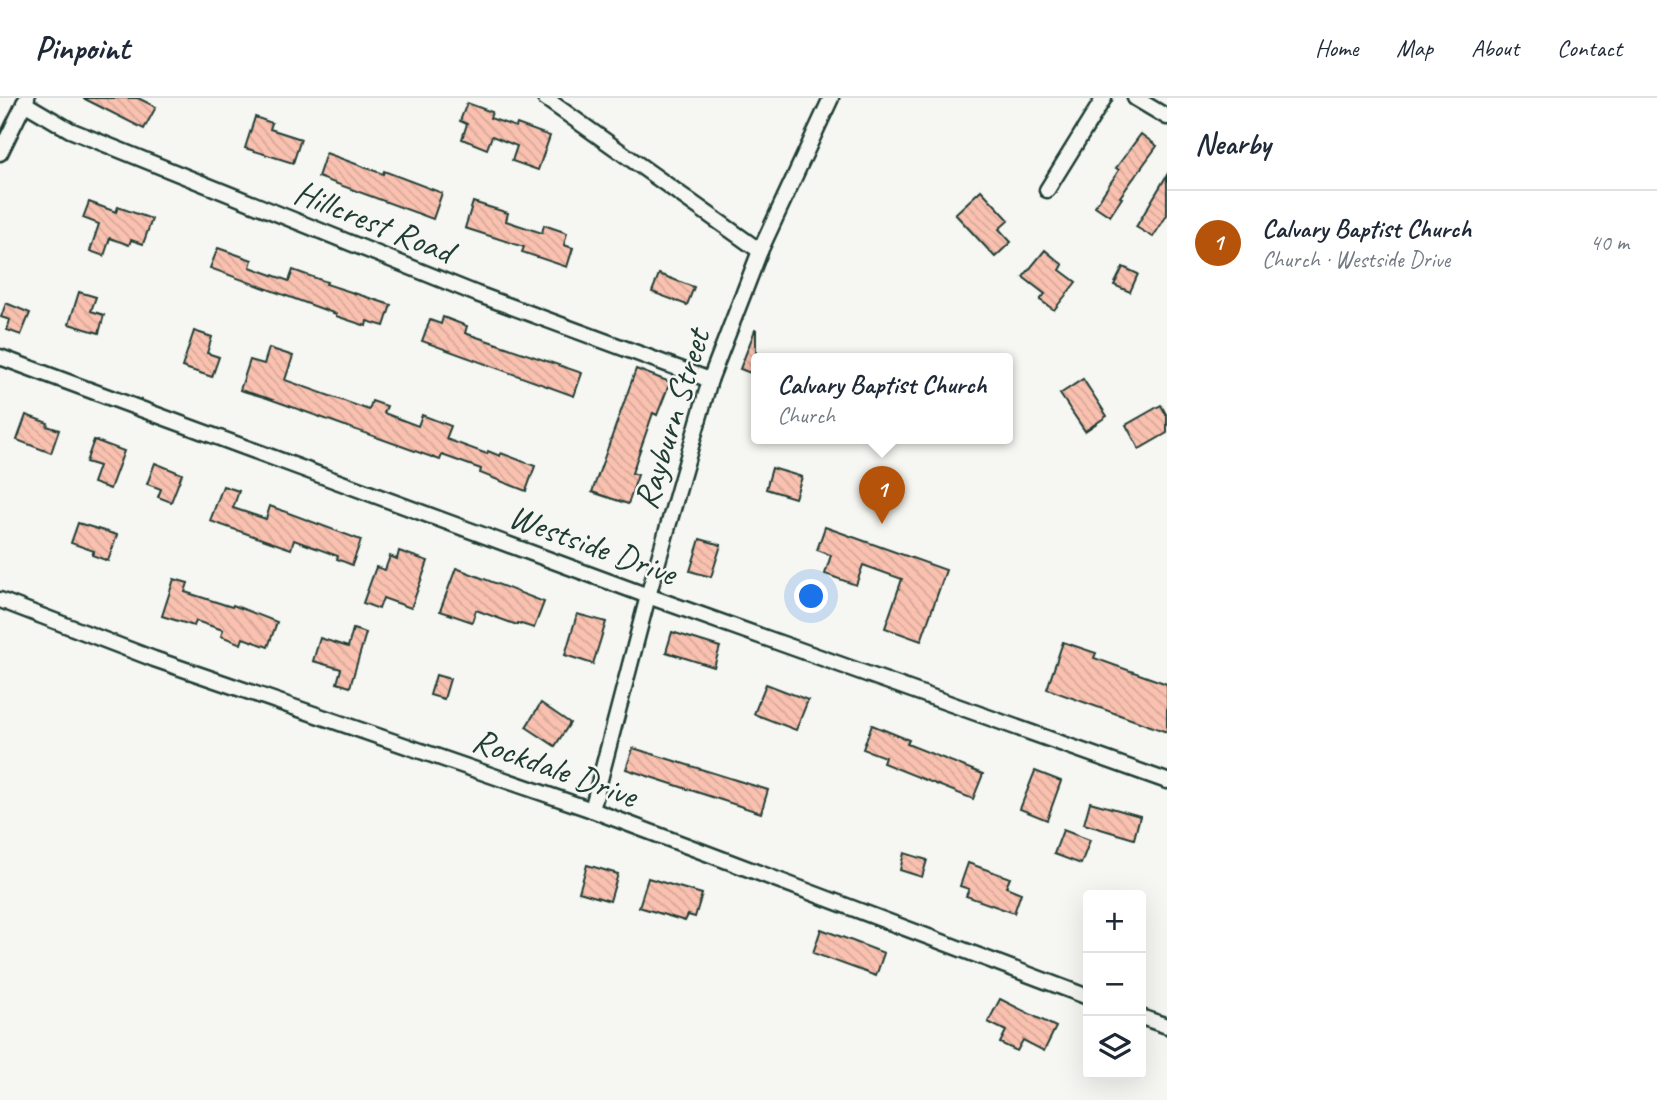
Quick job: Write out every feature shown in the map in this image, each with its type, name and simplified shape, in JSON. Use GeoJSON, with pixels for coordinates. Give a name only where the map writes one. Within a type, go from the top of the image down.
{"type":"FeatureCollection","features":[{"type":"Feature","properties":{"kind":"street"},"geometry":{"type":"LineString","coordinates":[[545,98],[760,251]]}},
{"type":"Feature","properties":{"kind":"street","name":"Rayburn Street"},"geometry":{"type":"LineString","coordinates":[[592,810],[648,596],[710,380],[760,251],[831,98]]}},
{"type":"Feature","properties":{"kind":"street"},"geometry":{"type":"LineString","coordinates":[[1047,190],[1104,98]]}},
{"type":"Feature","properties":{"kind":"street"},"geometry":{"type":"LineString","coordinates":[[1135,98],[1167,117]]}},
{"type":"Feature","properties":{"kind":"street"},"geometry":{"type":"LineString","coordinates":[[0,153],[25,100]]}},
{"type":"Feature","properties":{"kind":"street","name":"Hillcrest Road"},"geometry":{"type":"LineString","coordinates":[[25,100],[83,136],[477,295],[710,380]]}},
{"type":"Feature","properties":{"kind":"street","name":"Westside Drive"},"geometry":{"type":"LineString","coordinates":[[0,357],[648,596],[1167,781]]}},
{"type":"Feature","properties":{"kind":"street","name":"Rockdale Drive"},"geometry":{"type":"LineString","coordinates":[[0,600],[154,659],[592,810],[1083,995]]}},
{"type":"Feature","properties":{"kind":"street"},"geometry":{"type":"LineString","coordinates":[[1146,1019],[1167,1026]]}},
{"type":"Feature","properties":{"kind":"building"},"geometry":{"type":"Polygon","coordinates":[[[83,98],[138,98],[156,107],[144,129],[83,98]]]}},
{"type":"Feature","properties":{"kind":"building"},"geometry":{"type":"Polygon","coordinates":[[[467,103],[492,112],[490,118],[550,136],[538,170],[512,161],[517,146],[492,136],[487,149],[462,139],[467,124],[460,121],[467,103]]]}},
{"type":"Feature","properties":{"kind":"building"},"geometry":{"type":"Polygon","coordinates":[[[255,117],[272,123],[270,129],[301,139],[293,163],[245,148],[255,117]]]}},
{"type":"Feature","properties":{"kind":"building"},"geometry":{"type":"Polygon","coordinates":[[[1141,134],[1157,146],[1120,197],[1122,198],[1110,216],[1095,206],[1119,170],[1116,168],[1141,134]]]}},
{"type":"Feature","properties":{"kind":"building"},"geometry":{"type":"Polygon","coordinates":[[[326,153],[442,193],[433,219],[318,177],[326,153]]]}},
{"type":"Feature","properties":{"kind":"building"},"geometry":{"type":"Polygon","coordinates":[[[1167,175],[1167,215],[1153,237],[1136,227],[1167,175]]]}},
{"type":"Feature","properties":{"kind":"building"},"geometry":{"type":"Polygon","coordinates":[[[981,190],[1009,220],[999,229],[1011,242],[995,257],[955,214],[981,190]]]}},
{"type":"Feature","properties":{"kind":"building"},"geometry":{"type":"Polygon","coordinates":[[[89,202],[116,212],[118,207],[152,219],[143,244],[131,240],[129,245],[110,238],[104,256],[90,251],[99,224],[83,218],[89,202]]]}},
{"type":"Feature","properties":{"kind":"building"},"geometry":{"type":"Polygon","coordinates":[[[473,202],[508,213],[506,221],[542,233],[544,225],[567,233],[564,245],[573,248],[567,267],[522,252],[524,247],[465,228],[473,202]]]}},
{"type":"Feature","properties":{"kind":"building"},"geometry":{"type":"Polygon","coordinates":[[[218,248],[252,260],[250,267],[289,281],[293,270],[391,305],[384,326],[367,321],[366,326],[336,316],[210,268],[218,248]]]}},
{"type":"Feature","properties":{"kind":"building"},"geometry":{"type":"Polygon","coordinates":[[[1045,250],[1063,265],[1060,270],[1076,282],[1054,310],[1040,300],[1045,294],[1023,277],[1045,250]]]}},
{"type":"Feature","properties":{"kind":"building"},"geometry":{"type":"Polygon","coordinates":[[[1123,267],[1138,274],[1130,292],[1114,285],[1123,267]]]}},
{"type":"Feature","properties":{"kind":"building"},"geometry":{"type":"Polygon","coordinates":[[[659,274],[694,287],[687,305],[652,292],[659,274]]]}},
{"type":"Feature","properties":{"kind":"building"},"geometry":{"type":"Polygon","coordinates":[[[79,292],[96,297],[91,311],[104,315],[99,333],[69,324],[79,292]]]}},
{"type":"Feature","properties":{"kind":"building"},"geometry":{"type":"Polygon","coordinates":[[[6,303],[30,313],[21,335],[7,330],[10,320],[1,317],[6,303]]]}},
{"type":"Feature","properties":{"kind":"building"},"geometry":{"type":"Polygon","coordinates":[[[443,317],[467,326],[465,333],[582,373],[574,396],[422,341],[430,320],[441,324],[443,317]]]}},
{"type":"Feature","properties":{"kind":"building"},"geometry":{"type":"Polygon","coordinates":[[[756,330],[756,353],[751,353],[751,373],[740,369],[756,330]]]}},
{"type":"Feature","properties":{"kind":"building"},"geometry":{"type":"Polygon","coordinates":[[[194,331],[212,337],[207,353],[219,357],[212,377],[182,367],[194,331]]]}},
{"type":"Feature","properties":{"kind":"building"},"geometry":{"type":"Polygon","coordinates":[[[269,348],[293,356],[285,380],[369,410],[372,401],[387,406],[384,413],[418,426],[422,415],[451,426],[446,439],[487,454],[488,451],[500,456],[501,453],[535,466],[526,491],[480,473],[481,469],[442,455],[440,460],[240,390],[250,360],[264,364],[269,348]]]}},
{"type":"Feature","properties":{"kind":"building"},"geometry":{"type":"Polygon","coordinates":[[[636,369],[670,382],[657,415],[653,413],[632,473],[638,475],[628,504],[592,492],[636,369]]]}},
{"type":"Feature","properties":{"kind":"building"},"geometry":{"type":"Polygon","coordinates":[[[1083,379],[1107,416],[1085,431],[1060,394],[1083,379]]]}},
{"type":"Feature","properties":{"kind":"building"},"geometry":{"type":"Polygon","coordinates":[[[1161,405],[1167,416],[1167,433],[1139,449],[1126,425],[1161,405]]]}},
{"type":"Feature","properties":{"kind":"building"},"geometry":{"type":"Polygon","coordinates":[[[26,415],[59,430],[51,453],[17,440],[26,415]]]}},
{"type":"Feature","properties":{"kind":"building"},"geometry":{"type":"Polygon","coordinates":[[[94,440],[124,451],[110,489],[93,483],[99,466],[86,462],[94,440]]]}},
{"type":"Feature","properties":{"kind":"building"},"geometry":{"type":"Polygon","coordinates":[[[155,463],[182,474],[171,502],[158,497],[161,489],[147,484],[155,463]]]}},
{"type":"Feature","properties":{"kind":"building"},"geometry":{"type":"Polygon","coordinates":[[[772,468],[802,477],[795,498],[766,489],[772,468]]]}},
{"type":"Feature","properties":{"kind":"building"},"geometry":{"type":"Polygon","coordinates":[[[223,486],[239,491],[233,508],[266,519],[270,506],[361,540],[352,565],[337,559],[338,556],[294,540],[291,549],[210,521],[223,486]]]}},
{"type":"Feature","properties":{"kind":"building"},"geometry":{"type":"Polygon","coordinates":[[[78,523],[117,535],[108,561],[92,555],[94,551],[71,543],[78,523]]]}},
{"type":"Feature","properties":{"kind":"building"},"geometry":{"type":"Polygon","coordinates":[[[825,527],[946,570],[921,641],[885,628],[902,579],[863,565],[856,585],[825,574],[831,555],[817,550],[825,527]]]}},
{"type":"Feature","properties":{"kind":"building"},"geometry":{"type":"Polygon","coordinates":[[[700,539],[721,545],[711,577],[690,571],[700,539]]]}},
{"type":"Feature","properties":{"kind":"building"},"geometry":{"type":"Polygon","coordinates":[[[399,551],[428,561],[411,608],[383,598],[379,609],[363,603],[376,567],[385,570],[390,556],[397,559],[399,551]]]}},
{"type":"Feature","properties":{"kind":"building"},"geometry":{"type":"Polygon","coordinates":[[[456,568],[544,602],[534,628],[518,623],[517,625],[476,610],[472,622],[440,611],[456,568]]]}},
{"type":"Feature","properties":{"kind":"building"},"geometry":{"type":"Polygon","coordinates":[[[174,579],[188,583],[185,592],[232,607],[233,605],[277,622],[268,647],[243,638],[241,644],[221,636],[223,630],[196,621],[194,626],[162,616],[174,579]]]}},
{"type":"Feature","properties":{"kind":"building"},"geometry":{"type":"Polygon","coordinates":[[[577,614],[606,622],[593,664],[565,655],[577,614]]]}},
{"type":"Feature","properties":{"kind":"building"},"geometry":{"type":"Polygon","coordinates":[[[353,629],[366,633],[350,687],[337,683],[341,669],[313,661],[320,638],[348,647],[353,629]]]}},
{"type":"Feature","properties":{"kind":"building"},"geometry":{"type":"Polygon","coordinates":[[[672,632],[720,647],[714,667],[666,652],[672,632]]]}},
{"type":"Feature","properties":{"kind":"building"},"geometry":{"type":"Polygon","coordinates":[[[1063,642],[1096,653],[1094,658],[1167,684],[1167,732],[1047,689],[1063,642]]]}},
{"type":"Feature","properties":{"kind":"building"},"geometry":{"type":"Polygon","coordinates":[[[436,675],[450,679],[444,699],[430,695],[436,675]]]}},
{"type":"Feature","properties":{"kind":"building"},"geometry":{"type":"Polygon","coordinates":[[[766,684],[808,700],[796,730],[754,714],[766,684]]]}},
{"type":"Feature","properties":{"kind":"building"},"geometry":{"type":"Polygon","coordinates":[[[541,703],[570,723],[555,746],[526,727],[541,703]]]}},
{"type":"Feature","properties":{"kind":"building"},"geometry":{"type":"Polygon","coordinates":[[[872,725],[909,740],[907,744],[983,774],[973,799],[883,763],[885,757],[863,749],[872,725]]]}},
{"type":"Feature","properties":{"kind":"building"},"geometry":{"type":"Polygon","coordinates":[[[633,748],[768,790],[761,813],[626,769],[633,748]]]}},
{"type":"Feature","properties":{"kind":"building"},"geometry":{"type":"Polygon","coordinates":[[[1035,771],[1061,781],[1047,820],[1020,809],[1035,771]]]}},
{"type":"Feature","properties":{"kind":"building"},"geometry":{"type":"Polygon","coordinates":[[[1090,802],[1140,816],[1134,839],[1084,824],[1090,802]]]}},
{"type":"Feature","properties":{"kind":"building"},"geometry":{"type":"Polygon","coordinates":[[[1063,830],[1090,840],[1081,864],[1054,854],[1063,830]]]}},
{"type":"Feature","properties":{"kind":"building"},"geometry":{"type":"Polygon","coordinates":[[[904,853],[927,860],[922,877],[900,870],[904,853]]]}},
{"type":"Feature","properties":{"kind":"building"},"geometry":{"type":"Polygon","coordinates":[[[968,863],[1010,878],[1006,887],[1021,893],[1014,913],[966,896],[969,889],[960,886],[968,863]]]}},
{"type":"Feature","properties":{"kind":"building"},"geometry":{"type":"Polygon","coordinates":[[[587,865],[618,874],[610,901],[579,892],[587,865]]]}},
{"type":"Feature","properties":{"kind":"building"},"geometry":{"type":"Polygon","coordinates":[[[648,878],[702,894],[695,917],[688,915],[685,921],[639,907],[648,878]]]}},
{"type":"Feature","properties":{"kind":"building"},"geometry":{"type":"Polygon","coordinates":[[[821,929],[884,953],[876,976],[813,953],[821,929]]]}},
{"type":"Feature","properties":{"kind":"building"},"geometry":{"type":"Polygon","coordinates":[[[1000,999],[1056,1027],[1044,1051],[1023,1040],[1017,1051],[1000,1043],[1006,1031],[988,1022],[1000,999]]]}},
{"type":"Feature","properties":{"kind":"place","name":"Calvary Baptist Church"},"geometry":{"type":"Point","coordinates":[882,524]}}]}
